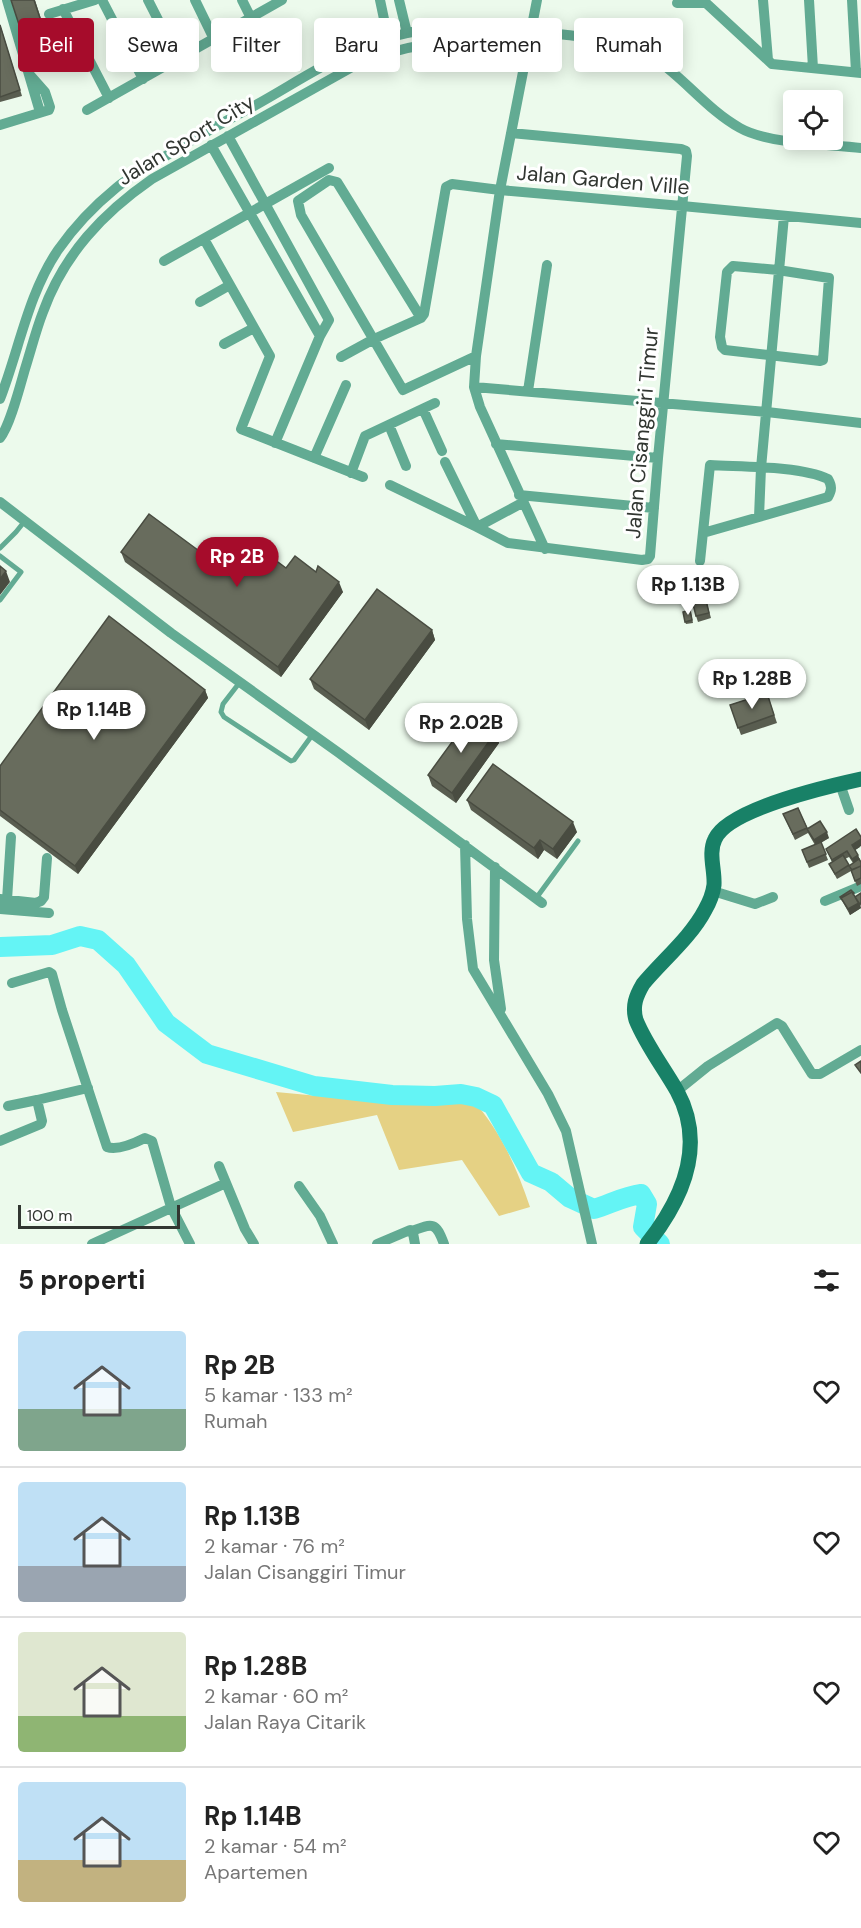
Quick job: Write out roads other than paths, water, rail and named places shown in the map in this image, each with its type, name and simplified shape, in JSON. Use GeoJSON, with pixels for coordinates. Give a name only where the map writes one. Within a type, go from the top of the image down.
{"type":"FeatureCollection","features":[{"type":"Feature","properties":{"kind":"street"},"geometry":{"type":"LineString","coordinates":[[49,14],[95,0]]}},
{"type":"Feature","properties":{"kind":"street"},"geometry":{"type":"LineString","coordinates":[[102,0],[142,79]]}},
{"type":"Feature","properties":{"kind":"street"},"geometry":{"type":"LineString","coordinates":[[148,0],[157,18]]}},
{"type":"Feature","properties":{"kind":"street"},"geometry":{"type":"LineString","coordinates":[[195,0],[211,33]]}},
{"type":"Feature","properties":{"kind":"street"},"geometry":{"type":"LineString","coordinates":[[242,0],[251,18],[282,0]]}},
{"type":"Feature","properties":{"kind":"street"},"geometry":{"type":"LineString","coordinates":[[380,0],[384,18]]}},
{"type":"Feature","properties":{"kind":"street"},"geometry":{"type":"LineString","coordinates":[[399,0],[407,33]]}},
{"type":"Feature","properties":{"kind":"street","name":"Jalan Garden Ville"},"geometry":{"type":"LineString","coordinates":[[533,18],[537,0]]}},
{"type":"Feature","properties":{"kind":"street"},"geometry":{"type":"LineString","coordinates":[[718,0],[720,16]]}},
{"type":"Feature","properties":{"kind":"street"},"geometry":{"type":"LineString","coordinates":[[763,0],[768,60]]}},
{"type":"Feature","properties":{"kind":"street"},"geometry":{"type":"LineString","coordinates":[[809,0],[813,68]]}},
{"type":"Feature","properties":{"kind":"street"},"geometry":{"type":"LineString","coordinates":[[677,3],[706,3],[772,64],[858,73],[853,0]]}},
{"type":"Feature","properties":{"kind":"street"},"geometry":{"type":"LineString","coordinates":[[853,0],[861,21]]}},
{"type":"Feature","properties":{"kind":"street"},"geometry":{"type":"LineString","coordinates":[[0,125],[50,107],[41,86],[28,73],[5,5]]}},
{"type":"Feature","properties":{"kind":"street"},"geometry":{"type":"LineString","coordinates":[[63,9],[109,98]]}},
{"type":"Feature","properties":{"kind":"street","name":"Jalan Sport City"},"geometry":{"type":"LineString","coordinates":[[400,35],[412,33]]}},
{"type":"Feature","properties":{"kind":"street","name":"Jalan Sport City"},"geometry":{"type":"LineString","coordinates":[[562,35],[615,41],[640,49],[663,63],[719,114],[741,128],[762,137],[861,148]]}},
{"type":"Feature","properties":{"kind":"street","name":"Jalan Sport City"},"geometry":{"type":"LineString","coordinates":[[0,438],[3,436],[54,285],[69,258],[88,233],[124,198],[152,178],[354,66],[397,50],[412,47]]}},
{"type":"Feature","properties":{"kind":"street","name":"Jalan Sport City"},"geometry":{"type":"LineString","coordinates":[[0,399],[46,269],[80,222],[115,188],[197,137],[314,71]]}},
{"type":"Feature","properties":{"kind":"street"},"geometry":{"type":"LineString","coordinates":[[87,110],[155,72]]}},
{"type":"Feature","properties":{"kind":"street","name":"Jalan Garden Ville"},"geometry":{"type":"LineString","coordinates":[[523,72],[500,190],[861,223]]}},
{"type":"Feature","properties":{"kind":"street","name":"Jalan Cisanggiri Timur"},"geometry":{"type":"LineString","coordinates":[[511,134],[681,149],[686,152],[687,156],[651,552],[648,559],[545,549]]}},
{"type":"Feature","properties":{"kind":"street"},"geometry":{"type":"LineString","coordinates":[[228,136],[329,320],[320,336],[275,443]]}},
{"type":"Feature","properties":{"kind":"street"},"geometry":{"type":"LineString","coordinates":[[211,146],[320,336]]}},
{"type":"Feature","properties":{"kind":"street"},"geometry":{"type":"LineString","coordinates":[[164,261],[329,168]]}},
{"type":"Feature","properties":{"kind":"street"},"geometry":{"type":"LineString","coordinates":[[421,318],[337,182],[329,180],[298,201],[301,215],[403,390],[476,356]]}},
{"type":"Feature","properties":{"kind":"street"},"geometry":{"type":"LineString","coordinates":[[341,357],[421,318],[426,309],[444,190],[449,184],[500,190],[476,356],[474,387],[496,444],[545,549]]}},
{"type":"Feature","properties":{"kind":"street"},"geometry":{"type":"LineString","coordinates":[[115,188],[124,198]]}},
{"type":"Feature","properties":{"kind":"street"},"geometry":{"type":"LineString","coordinates":[[759,516],[761,468],[784,216]]}},
{"type":"Feature","properties":{"kind":"street"},"geometry":{"type":"LineString","coordinates":[[204,239],[270,356],[241,429],[363,477]]}},
{"type":"Feature","properties":{"kind":"street"},"geometry":{"type":"LineString","coordinates":[[528,392],[548,265]]}},
{"type":"Feature","properties":{"kind":"street"},"geometry":{"type":"LineString","coordinates":[[733,266],[829,278],[824,357],[820,361],[771,356],[725,350],[722,347],[720,337],[727,272],[733,266]]}},
{"type":"Feature","properties":{"kind":"street"},"geometry":{"type":"LineString","coordinates":[[200,302],[230,285]]}},
{"type":"Feature","properties":{"kind":"street"},"geometry":{"type":"LineString","coordinates":[[224,344],[254,327]]}},
{"type":"Feature","properties":{"kind":"street"},"geometry":{"type":"LineString","coordinates":[[314,458],[346,385]]}},
{"type":"Feature","properties":{"kind":"street"},"geometry":{"type":"LineString","coordinates":[[474,387],[767,412],[861,423]]}},
{"type":"Feature","properties":{"kind":"street"},"geometry":{"type":"LineString","coordinates":[[351,473],[365,436],[435,403]]}},
{"type":"Feature","properties":{"kind":"street"},"geometry":{"type":"LineString","coordinates":[[423,409],[442,451]]}},
{"type":"Feature","properties":{"kind":"street"},"geometry":{"type":"LineString","coordinates":[[389,425],[406,466]]}},
{"type":"Feature","properties":{"kind":"street"},"geometry":{"type":"LineString","coordinates":[[496,444],[658,458]]}},
{"type":"Feature","properties":{"kind":"street"},"geometry":{"type":"LineString","coordinates":[[446,462],[477,527]]}},
{"type":"Feature","properties":{"kind":"street"},"geometry":{"type":"LineString","coordinates":[[700,561],[710,465],[813,474],[828,479],[831,486],[828,497],[703,533]]}},
{"type":"Feature","properties":{"kind":"street"},"geometry":{"type":"LineString","coordinates":[[390,485],[508,543],[545,549]]}},
{"type":"Feature","properties":{"kind":"street"},"geometry":{"type":"LineString","coordinates":[[477,527],[521,499],[654,508]]}},
{"type":"Feature","properties":{"kind":"street"},"geometry":{"type":"LineString","coordinates":[[0,502],[171,633],[539,900]]}},
{"type":"Feature","properties":{"kind":"street"},"geometry":{"type":"LineString","coordinates":[[647,1244],[662,1226],[680,1196],[690,1156],[688,1119],[677,1091],[639,1027],[633,1012],[634,1003],[642,984],[697,924],[706,908],[713,891],[713,844],[718,833],[758,809],[861,779]]}},
{"type":"Feature","properties":{"kind":"street"},"geometry":{"type":"LineString","coordinates":[[840,784],[849,810]]}},
{"type":"Feature","properties":{"kind":"street"},"geometry":{"type":"LineString","coordinates":[[2,903],[11,837]]}},
{"type":"Feature","properties":{"kind":"street"},"geometry":{"type":"LineString","coordinates":[[465,845],[467,919],[473,969],[548,1094],[566,1131],[592,1244]]}},
{"type":"Feature","properties":{"kind":"street"},"geometry":{"type":"LineString","coordinates":[[2,903],[41,901],[44,897],[47,858]]}},
{"type":"Feature","properties":{"kind":"street"},"geometry":{"type":"LineString","coordinates":[[495,867],[494,960],[501,1015]]}},
{"type":"Feature","properties":{"kind":"street"},"geometry":{"type":"LineString","coordinates":[[825,901],[861,886]]}},
{"type":"Feature","properties":{"kind":"street"},"geometry":{"type":"LineString","coordinates":[[713,891],[755,904],[773,897]]}},
{"type":"Feature","properties":{"kind":"street"},"geometry":{"type":"LineString","coordinates":[[2,903],[49,913]]}},
{"type":"Feature","properties":{"kind":"street"},"geometry":{"type":"LineString","coordinates":[[12,983],[42,972],[52,974],[109,1149],[144,1138],[152,1141],[171,1207],[190,1244]]}},
{"type":"Feature","properties":{"kind":"street"},"geometry":{"type":"LineString","coordinates":[[677,1091],[708,1066],[777,1023],[782,1026],[812,1074],[820,1074],[861,1050]]}},
{"type":"Feature","properties":{"kind":"street"},"geometry":{"type":"LineString","coordinates":[[8,1106],[88,1088]]}},
{"type":"Feature","properties":{"kind":"street"},"geometry":{"type":"LineString","coordinates":[[0,1141],[41,1124],[37,1100]]}},
{"type":"Feature","properties":{"kind":"street"},"geometry":{"type":"LineString","coordinates":[[219,1166],[245,1230],[254,1244]]}},
{"type":"Feature","properties":{"kind":"street"},"geometry":{"type":"LineString","coordinates":[[92,1244],[226,1183]]}},
{"type":"Feature","properties":{"kind":"street"},"geometry":{"type":"LineString","coordinates":[[300,1186],[320,1216],[333,1244]]}},
{"type":"Feature","properties":{"kind":"street"},"geometry":{"type":"LineString","coordinates":[[377,1244],[428,1225],[438,1228],[444,1244]]}},
{"type":"Feature","properties":{"kind":"street"},"geometry":{"type":"LineString","coordinates":[[412,1231],[415,1244]]}},
{"type":"Feature","properties":{"kind":"lane"},"geometry":{"type":"LineString","coordinates":[[0,548],[24,522]]}},
{"type":"Feature","properties":{"kind":"lane"},"geometry":{"type":"LineString","coordinates":[[0,556],[21,572],[0,600]]}},
{"type":"Feature","properties":{"kind":"lane"},"geometry":{"type":"LineString","coordinates":[[240,682],[223,704],[221,712],[225,717],[291,761],[313,734]]}},
{"type":"Feature","properties":{"kind":"lane"},"geometry":{"type":"LineString","coordinates":[[539,900],[578,841]]}},
{"type":"Feature","properties":{"kind":"waterway"},"geometry":{"type":"LineString","coordinates":[[0,947],[52,945],[80,936],[98,940],[126,965],[166,1023],[207,1054],[314,1086],[392,1095],[461,1094],[476,1097],[493,1105],[531,1173],[551,1182],[570,1198],[594,1209],[641,1194],[647,1204],[643,1227],[660,1244]]}}]}
